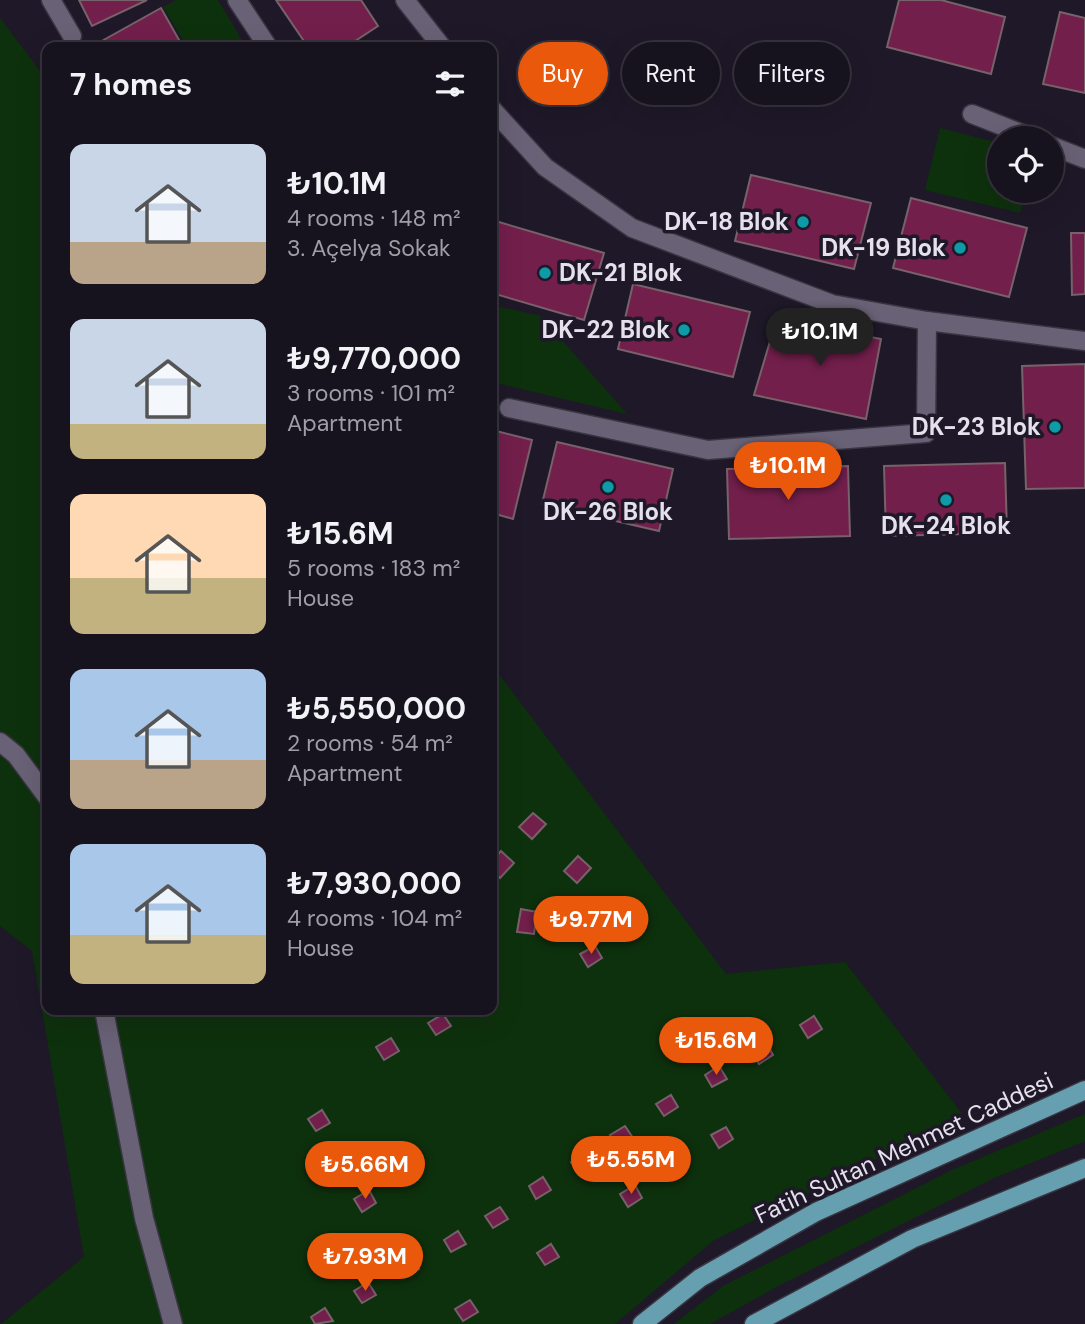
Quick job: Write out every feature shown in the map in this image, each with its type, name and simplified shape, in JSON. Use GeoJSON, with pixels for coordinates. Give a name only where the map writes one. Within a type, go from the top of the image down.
{"type":"FeatureCollection","features":[{"type":"Feature","properties":{"kind":"main road","name":"Fatih Sultan Mehmet Caddesi"},"geometry":{"type":"LineString","coordinates":[[642,1324],[700,1278],[816,1212],[1085,1090]]}},
{"type":"Feature","properties":{"kind":"main road"},"geometry":{"type":"LineString","coordinates":[[754,1324],[912,1240],[1085,1168]]}},
{"type":"Feature","properties":{"kind":"street"},"geometry":{"type":"LineString","coordinates":[[51,0],[72,36]]}},
{"type":"Feature","properties":{"kind":"street"},"geometry":{"type":"LineString","coordinates":[[237,0],[265,42]]}},
{"type":"Feature","properties":{"kind":"street"},"geometry":{"type":"LineString","coordinates":[[405,0],[438,42]]}},
{"type":"Feature","properties":{"kind":"street"},"geometry":{"type":"LineString","coordinates":[[497,114],[545,167],[632,228],[832,304],[927,321],[1085,341]]}},
{"type":"Feature","properties":{"kind":"street"},"geometry":{"type":"LineString","coordinates":[[972,114],[1002,126]]}},
{"type":"Feature","properties":{"kind":"street"},"geometry":{"type":"LineString","coordinates":[[1064,151],[1085,159]]}},
{"type":"Feature","properties":{"kind":"street"},"geometry":{"type":"LineString","coordinates":[[509,408],[708,450],[926,433],[927,321]]}},
{"type":"Feature","properties":{"kind":"street"},"geometry":{"type":"LineString","coordinates":[[0,742],[16,755],[42,790]]}},
{"type":"Feature","properties":{"kind":"street"},"geometry":{"type":"LineString","coordinates":[[105,1015],[144,1218],[173,1324]]}},
{"type":"Feature","properties":{"kind":"green space"},"geometry":{"type":"Polygon","coordinates":[[[176,0],[218,0],[243,42],[184,42],[163,7],[176,0]]]}},
{"type":"Feature","properties":{"kind":"green space"},"geometry":{"type":"Polygon","coordinates":[[[0,18],[42,73],[42,1010],[32,951],[0,926],[0,18]]]}},
{"type":"Feature","properties":{"kind":"green space"},"geometry":{"type":"Polygon","coordinates":[[[940,128],[987,140],[987,203],[1023,203],[1020,213],[925,190],[940,128]]]}},
{"type":"Feature","properties":{"kind":"green space"},"geometry":{"type":"Polygon","coordinates":[[[497,306],[541,316],[627,414],[497,383],[497,306]]]}},
{"type":"Feature","properties":{"kind":"green space"},"geometry":{"type":"Polygon","coordinates":[[[497,672],[726,974],[845,962],[963,1115],[713,1241],[615,1324],[1,1324],[84,1257],[43,1015],[497,1015],[497,672]]]}},
{"type":"Feature","properties":{"kind":"green space"},"geometry":{"type":"Polygon","coordinates":[[[1085,1114],[1085,1141],[992,1179],[780,1285],[710,1324],[674,1324],[723,1286],[952,1170],[1085,1114]]]}},
{"type":"Feature","properties":{"kind":"building"},"geometry":{"type":"Polygon","coordinates":[[[79,0],[147,0],[92,26],[79,0]]]}},
{"type":"Feature","properties":{"kind":"building"},"geometry":{"type":"Polygon","coordinates":[[[276,0],[361,0],[378,26],[354,42],[305,42],[276,0]]]}},
{"type":"Feature","properties":{"kind":"building"},"geometry":{"type":"Polygon","coordinates":[[[899,0],[941,0],[1005,17],[991,74],[887,47],[899,0]]]}},
{"type":"Feature","properties":{"kind":"building"},"geometry":{"type":"Polygon","coordinates":[[[161,8],[180,42],[100,42],[161,8]]]}},
{"type":"Feature","properties":{"kind":"building"},"geometry":{"type":"Polygon","coordinates":[[[1060,12],[1085,18],[1085,93],[1043,84],[1060,12]]]}},
{"type":"Feature","properties":{"kind":"building","name":"DK-18 Blok"},"geometry":{"type":"Polygon","coordinates":[[[751,175],[871,203],[854,269],[735,241],[751,175]]]}},
{"type":"Feature","properties":{"kind":"building","name":"DK-19 Blok"},"geometry":{"type":"Polygon","coordinates":[[[911,198],[1027,228],[1009,297],[893,268],[911,198]]]}},
{"type":"Feature","properties":{"kind":"building","name":"DK-21 Blok"},"geometry":{"type":"Polygon","coordinates":[[[497,221],[604,253],[584,320],[497,294],[497,221]]]}},
{"type":"Feature","properties":{"kind":"building"},"geometry":{"type":"Polygon","coordinates":[[[1071,233],[1085,233],[1085,294],[1072,295],[1071,233]]]}},
{"type":"Feature","properties":{"kind":"building","name":"DK-22 Blok"},"geometry":{"type":"Polygon","coordinates":[[[633,284],[750,312],[733,377],[618,349],[633,284]]]}},
{"type":"Feature","properties":{"kind":"building"},"geometry":{"type":"Polygon","coordinates":[[[777,318],[881,339],[866,419],[754,395],[777,318]]]}},
{"type":"Feature","properties":{"kind":"building","name":"DK-23 Blok"},"geometry":{"type":"Polygon","coordinates":[[[1085,364],[1085,488],[1026,489],[1022,366],[1085,364]]]}},
{"type":"Feature","properties":{"kind":"building"},"geometry":{"type":"Polygon","coordinates":[[[497,431],[532,440],[513,519],[497,514],[497,431]]]}},
{"type":"Feature","properties":{"kind":"building","name":"DK-26 Blok"},"geometry":{"type":"Polygon","coordinates":[[[557,442],[673,469],[659,531],[542,504],[557,442]]]}},
{"type":"Feature","properties":{"kind":"building","name":"DK-24 Blok"},"geometry":{"type":"Polygon","coordinates":[[[1005,463],[1007,533],[886,536],[884,466],[1005,463]]]}},
{"type":"Feature","properties":{"kind":"building"},"geometry":{"type":"Polygon","coordinates":[[[848,466],[850,536],[729,539],[727,469],[848,466]]]}},
{"type":"Feature","properties":{"kind":"building"},"geometry":{"type":"Polygon","coordinates":[[[533,813],[546,824],[532,839],[519,827],[533,813]]]}},
{"type":"Feature","properties":{"kind":"building"},"geometry":{"type":"Polygon","coordinates":[[[501,851],[514,863],[500,878],[497,875],[497,855],[501,851]]]}},
{"type":"Feature","properties":{"kind":"building"},"geometry":{"type":"Polygon","coordinates":[[[578,856],[591,868],[577,883],[564,871],[578,856]]]}},
{"type":"Feature","properties":{"kind":"building"},"geometry":{"type":"Polygon","coordinates":[[[521,909],[537,912],[534,934],[517,932],[521,909]]]}},
{"type":"Feature","properties":{"kind":"building"},"geometry":{"type":"Polygon","coordinates":[[[595,946],[602,958],[588,967],[580,954],[595,946]]]}},
{"type":"Feature","properties":{"kind":"building"},"geometry":{"type":"Polygon","coordinates":[[[444,1015],[451,1026],[436,1035],[428,1023],[444,1015]]]}},
{"type":"Feature","properties":{"kind":"building"},"geometry":{"type":"Polygon","coordinates":[[[814,1016],[822,1029],[808,1038],[800,1025],[814,1016]]]}},
{"type":"Feature","properties":{"kind":"building"},"geometry":{"type":"Polygon","coordinates":[[[391,1038],[399,1051],[384,1060],[376,1047],[391,1038]]]}},
{"type":"Feature","properties":{"kind":"building"},"geometry":{"type":"Polygon","coordinates":[[[766,1042],[773,1055],[759,1064],[751,1051],[766,1042]]]}},
{"type":"Feature","properties":{"kind":"building"},"geometry":{"type":"Polygon","coordinates":[[[719,1066],[727,1079],[712,1087],[705,1075],[719,1066]]]}},
{"type":"Feature","properties":{"kind":"building"},"geometry":{"type":"Polygon","coordinates":[[[671,1095],[678,1107],[664,1116],[656,1104],[671,1095]]]}},
{"type":"Feature","properties":{"kind":"building"},"geometry":{"type":"Polygon","coordinates":[[[322,1110],[330,1123],[316,1131],[308,1119],[322,1110]]]}},
{"type":"Feature","properties":{"kind":"building"},"geometry":{"type":"Polygon","coordinates":[[[625,1126],[633,1138],[618,1147],[610,1135],[625,1126]]]}},
{"type":"Feature","properties":{"kind":"building"},"geometry":{"type":"Polygon","coordinates":[[[726,1127],[733,1139],[719,1148],[711,1135],[726,1127]]]}},
{"type":"Feature","properties":{"kind":"building"},"geometry":{"type":"Polygon","coordinates":[[[586,1153],[594,1166],[579,1175],[571,1162],[586,1153]]]}},
{"type":"Feature","properties":{"kind":"building"},"geometry":{"type":"Polygon","coordinates":[[[335,1158],[342,1171],[328,1179],[320,1167],[335,1158]]]}},
{"type":"Feature","properties":{"kind":"building"},"geometry":{"type":"Polygon","coordinates":[[[543,1177],[551,1190],[536,1199],[529,1186],[543,1177]]]}},
{"type":"Feature","properties":{"kind":"building"},"geometry":{"type":"Polygon","coordinates":[[[635,1185],[642,1198],[628,1207],[620,1194],[635,1185]]]}},
{"type":"Feature","properties":{"kind":"building"},"geometry":{"type":"Polygon","coordinates":[[[369,1190],[376,1203],[362,1212],[354,1199],[369,1190]]]}},
{"type":"Feature","properties":{"kind":"building"},"geometry":{"type":"Polygon","coordinates":[[[500,1207],[508,1219],[493,1228],[485,1216],[500,1207]]]}},
{"type":"Feature","properties":{"kind":"building"},"geometry":{"type":"Polygon","coordinates":[[[458,1231],[466,1244],[451,1252],[444,1240],[458,1231]]]}},
{"type":"Feature","properties":{"kind":"building"},"geometry":{"type":"Polygon","coordinates":[[[551,1244],[559,1257],[545,1265],[537,1253],[551,1244]]]}},
{"type":"Feature","properties":{"kind":"building"},"geometry":{"type":"Polygon","coordinates":[[[412,1256],[419,1269],[405,1277],[397,1265],[412,1256]]]}},
{"type":"Feature","properties":{"kind":"building"},"geometry":{"type":"Polygon","coordinates":[[[368,1282],[376,1295],[362,1303],[354,1291],[368,1282]]]}},
{"type":"Feature","properties":{"kind":"building"},"geometry":{"type":"Polygon","coordinates":[[[470,1300],[478,1312],[463,1321],[455,1309],[470,1300]]]}},
{"type":"Feature","properties":{"kind":"building"},"geometry":{"type":"Polygon","coordinates":[[[325,1308],[333,1321],[315,1324],[311,1317],[325,1308]]]}},
{"type":"Feature","properties":{"kind":"place","name":"DK-18 Blok"},"geometry":{"type":"Point","coordinates":[803,222]}},
{"type":"Feature","properties":{"kind":"place","name":"DK-19 Blok"},"geometry":{"type":"Point","coordinates":[960,248]}},
{"type":"Feature","properties":{"kind":"place","name":"DK-21 Blok"},"geometry":{"type":"Point","coordinates":[545,273]}},
{"type":"Feature","properties":{"kind":"place","name":"DK-22 Blok"},"geometry":{"type":"Point","coordinates":[684,330]}},
{"type":"Feature","properties":{"kind":"place","name":"DK-23 Blok"},"geometry":{"type":"Point","coordinates":[1055,427]}},
{"type":"Feature","properties":{"kind":"place","name":"DK-26 Blok"},"geometry":{"type":"Point","coordinates":[608,487]}},
{"type":"Feature","properties":{"kind":"place","name":"DK-24 Blok"},"geometry":{"type":"Point","coordinates":[946,500]}}]}
